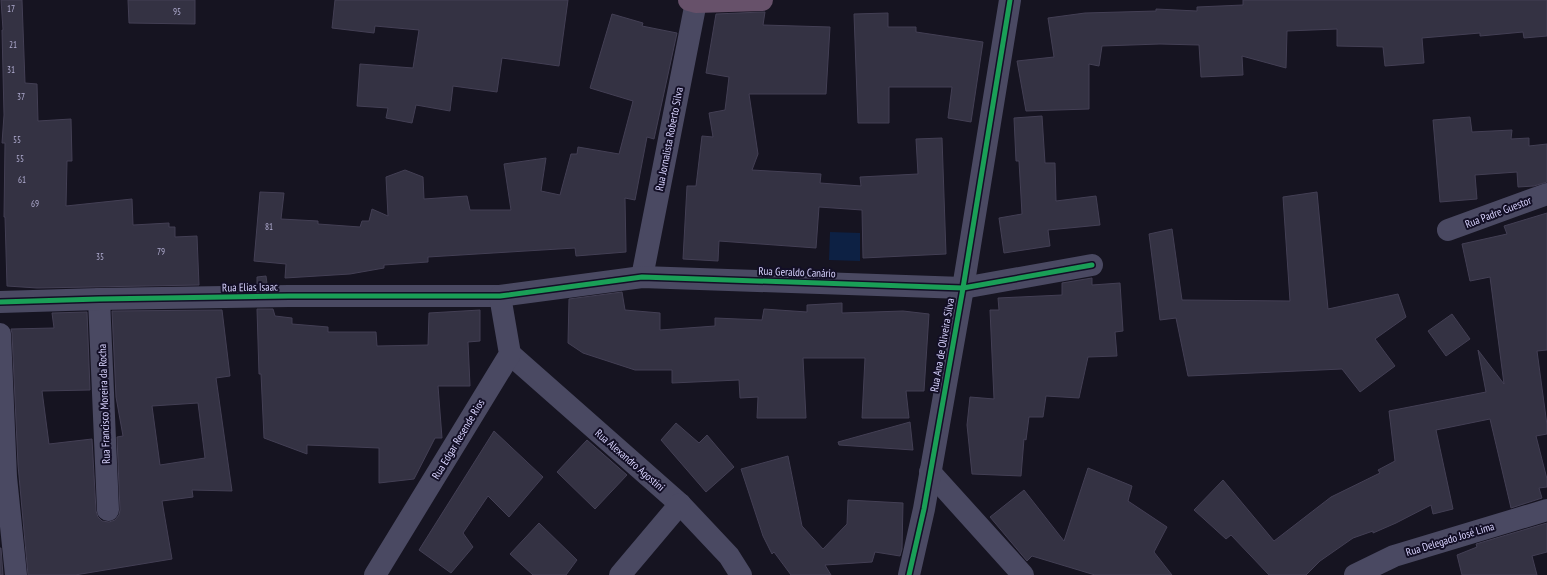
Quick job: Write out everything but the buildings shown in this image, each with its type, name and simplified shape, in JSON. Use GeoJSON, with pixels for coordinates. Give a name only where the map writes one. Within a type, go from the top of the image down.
{"type":"FeatureCollection","features":[{"type":"Feature","properties":{"kind":"highway"},"geometry":{"type":"LineString","coordinates":[[692,1],[762,0]]}},
{"type":"Feature","properties":{"kind":"street","name":"Rua Ana de Oliveira Silva"},"geometry":{"type":"LineString","coordinates":[[909,575],[930,472],[963,288],[1010,0]]}},
{"type":"Feature","properties":{"kind":"street","name":"Rua Jornalista Roberto Silva"},"geometry":{"type":"LineString","coordinates":[[642,277],[692,1]]}},
{"type":"Feature","properties":{"kind":"street","name":"Rua Padre Guestor"},"geometry":{"type":"LineString","coordinates":[[1448,230],[1547,194]]}},
{"type":"Feature","properties":{"kind":"street","name":"Rua Geraldo Canário"},"geometry":{"type":"LineString","coordinates":[[500,296],[642,277],[963,288],[1092,265]]}},
{"type":"Feature","properties":{"kind":"street","name":"Rua Elias Isaac"},"geometry":{"type":"LineString","coordinates":[[0,302],[289,296],[500,296]]}},
{"type":"Feature","properties":{"kind":"street"},"geometry":{"type":"LineString","coordinates":[[500,296],[510,354]]}},
{"type":"Feature","properties":{"kind":"street","name":"Rua Francisco Moreira da Rocha"},"geometry":{"type":"LineString","coordinates":[[99,299],[108,510]]}},
{"type":"Feature","properties":{"kind":"street"},"geometry":{"type":"LineString","coordinates":[[0,334],[6,477],[16,575]]}},
{"type":"Feature","properties":{"kind":"street","name":"Rua Alexandro Agostini"},"geometry":{"type":"LineString","coordinates":[[510,354],[680,504],[729,556],[741,575]]}},
{"type":"Feature","properties":{"kind":"street","name":"Rua Edgar Resende Rios"},"geometry":{"type":"LineString","coordinates":[[375,575],[510,354]]}},
{"type":"Feature","properties":{"kind":"street"},"geometry":{"type":"LineString","coordinates":[[930,472],[1023,575]]}},
{"type":"Feature","properties":{"kind":"street"},"geometry":{"type":"LineString","coordinates":[[620,575],[680,504]]}},
{"type":"Feature","properties":{"kind":"street","name":"Rua Delegado José Lima"},"geometry":{"type":"LineString","coordinates":[[1355,575],[1394,556],[1547,510]]}},
{"type":"Feature","properties":{"kind":"water"},"geometry":{"type":"Polygon","coordinates":[[[830,232],[860,233],[860,261],[829,260],[830,232]]]}},
{"type":"Feature","properties":{"kind":"cycle path"},"geometry":{"type":"LineString","coordinates":[[909,575],[924,509],[963,288],[1010,0]]}},
{"type":"Feature","properties":{"kind":"cycle path"},"geometry":{"type":"LineString","coordinates":[[0,302],[289,296],[500,296],[642,277],[963,288],[1092,265]]}}]}
